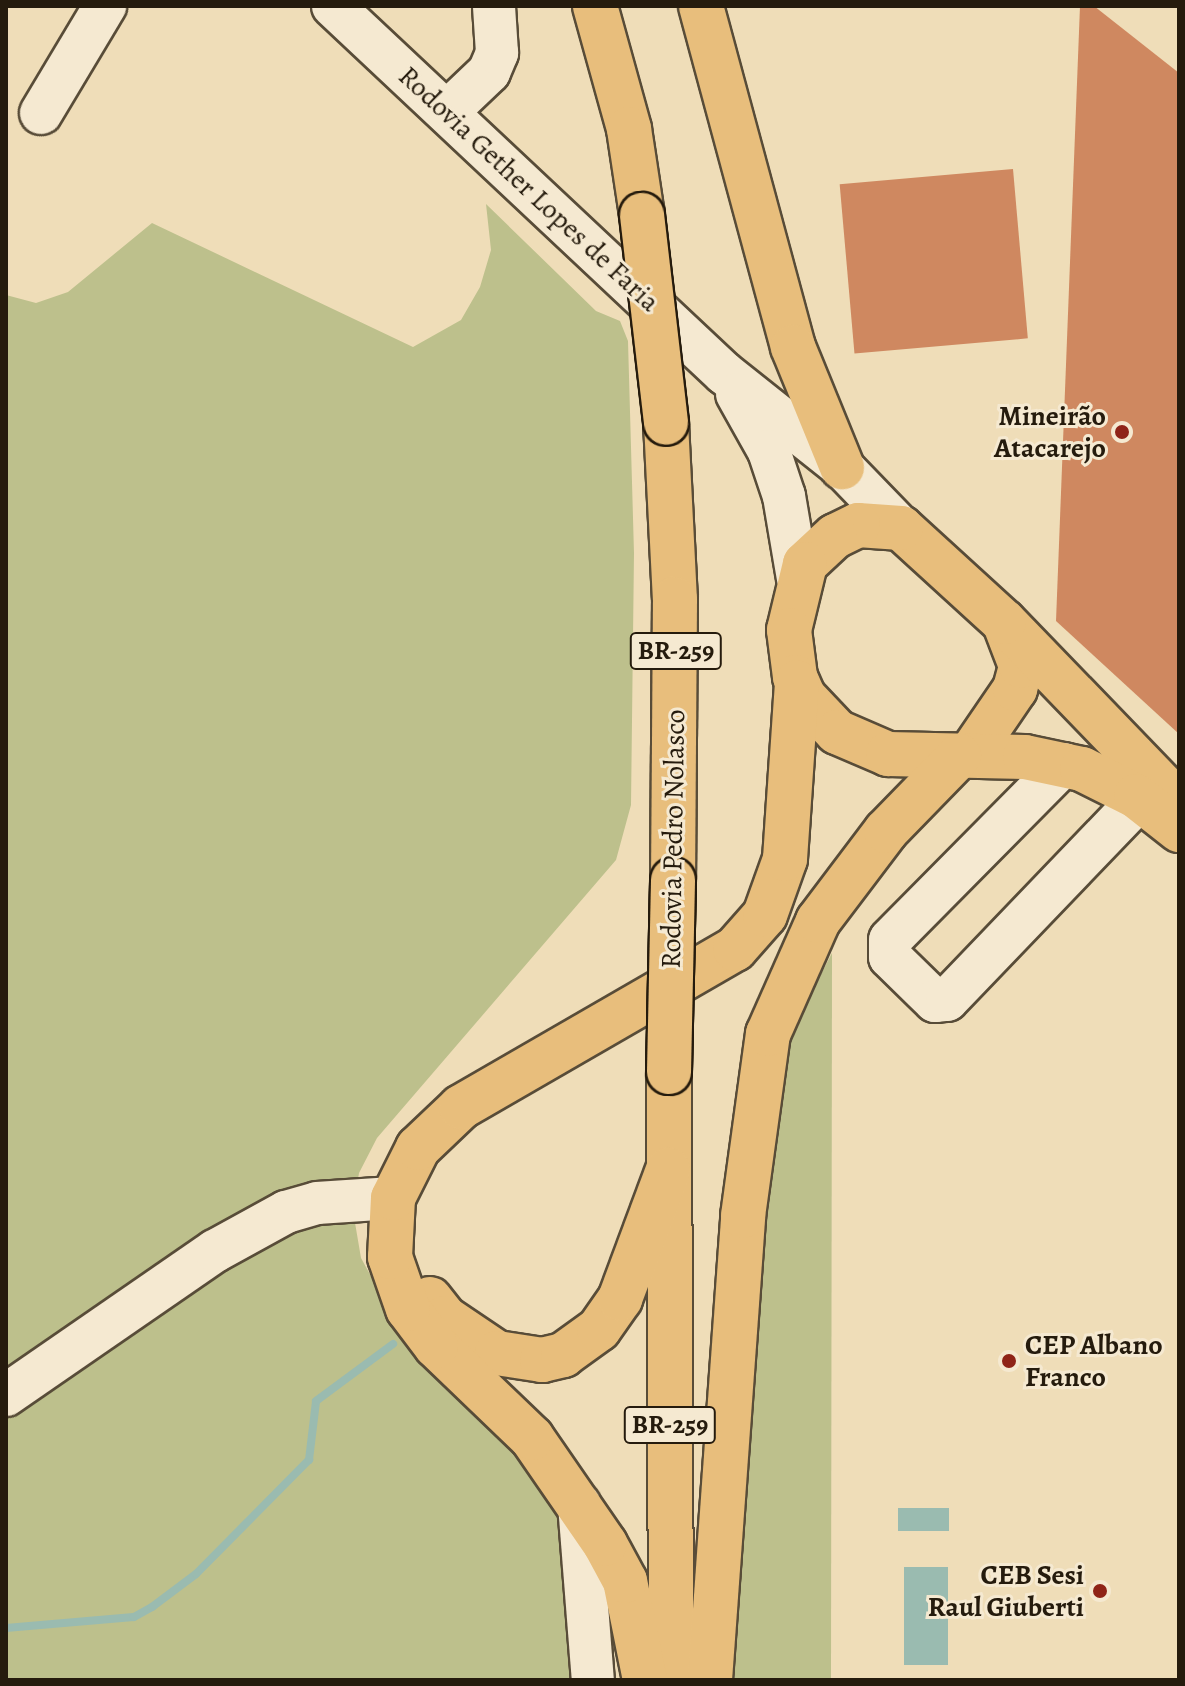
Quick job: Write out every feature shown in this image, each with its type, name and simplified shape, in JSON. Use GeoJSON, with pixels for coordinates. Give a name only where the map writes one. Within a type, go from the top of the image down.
{"type":"FeatureCollection","features":[{"type":"Feature","properties":{"kind":"main road","name":"Rodovia Pedro Nolasco"},"geometry":{"type":"LineString","coordinates":[[595,6],[629,129],[642,215],[666,423],[675,599],[668,1170],[671,1680]]}},
{"type":"Feature","properties":{"kind":"main road"},"geometry":{"type":"LineString","coordinates":[[701,6],[793,347],[842,467]]}},
{"type":"Feature","properties":{"kind":"main road"},"geometry":{"type":"LineString","coordinates":[[645,1680],[625,1581],[579,1504],[532,1438],[436,1346],[408,1309],[390,1257],[393,1198],[418,1148],[461,1107],[735,949],[765,915],[785,859],[797,682],[789,630],[798,579],[816,550],[835,536],[867,524],[901,528]]}},
{"type":"Feature","properties":{"kind":"main road","name":"Rodovia Gether Lopes de Faria"},"geometry":{"type":"LineString","coordinates":[[901,528],[1004,622],[1160,801]]}},
{"type":"Feature","properties":{"kind":"main road"},"geometry":{"type":"LineString","coordinates":[[710,1680],[758,1078],[768,1034],[818,921],[886,831],[1002,715],[1021,666],[1004,622]]}},
{"type":"Feature","properties":{"kind":"main road"},"geometry":{"type":"LineString","coordinates":[[797,682],[824,722],[857,744],[888,754],[1064,764],[1160,801],[1179,830]]}},
{"type":"Feature","properties":{"kind":"main road"},"geometry":{"type":"LineString","coordinates":[[668,1170],[620,1299],[599,1329],[563,1355],[542,1360],[497,1353],[445,1318],[422,1289],[411,1253],[411,1217],[435,1166],[473,1127],[818,921]]}},
{"type":"Feature","properties":{"kind":"street"},"geometry":{"type":"LineString","coordinates":[[41,113],[105,6]]}},
{"type":"Feature","properties":{"kind":"street","name":"Rodovia Gether Lopes de Faria"},"geometry":{"type":"LineString","coordinates":[[333,6],[724,373],[842,467],[901,528]]}},
{"type":"Feature","properties":{"kind":"street"},"geometry":{"type":"LineString","coordinates":[[447,112],[489,72],[497,53],[494,6]]}},
{"type":"Feature","properties":{"kind":"street","name":"Rodovia Gether Lopes de Faria"},"geometry":{"type":"LineString","coordinates":[[724,373],[769,451],[784,496],[798,579]]}},
{"type":"Feature","properties":{"kind":"street"},"geometry":{"type":"LineString","coordinates":[[1064,764],[890,940],[890,957],[935,1001],[947,1000],[1160,801]]}},
{"type":"Feature","properties":{"kind":"street"},"geometry":{"type":"LineString","coordinates":[[6,1395],[215,1251],[286,1212],[317,1203],[393,1198]]}},
{"type":"Feature","properties":{"kind":"street"},"geometry":{"type":"LineString","coordinates":[[579,1504],[593,1680]]}},
{"type":"Feature","properties":{"kind":"green space"},"geometry":{"type":"Polygon","coordinates":[[[486,204],[596,311],[620,321],[628,341],[634,553],[631,805],[616,860],[377,1138],[359,1173],[353,1211],[361,1258],[394,1318],[513,1439],[549,1496],[561,1526],[580,1680],[6,1680],[6,295],[36,303],[68,292],[152,223],[413,347],[461,320],[480,287],[491,250],[486,204]]]}},
{"type":"Feature","properties":{"kind":"green space"},"geometry":{"type":"Polygon","coordinates":[[[832,953],[831,1680],[728,1680],[762,1259],[790,1034],[832,953]]]}},
{"type":"Feature","properties":{"kind":"water"},"geometry":{"type":"Polygon","coordinates":[[[898,1508],[949,1508],[949,1531],[898,1531],[898,1508]]]}},
{"type":"Feature","properties":{"kind":"water"},"geometry":{"type":"Polygon","coordinates":[[[904,1567],[948,1567],[948,1665],[904,1665],[904,1567]]]}},
{"type":"Feature","properties":{"kind":"building","name":"Mineirão Atacarejo"},"geometry":{"type":"Polygon","coordinates":[[[1080,6],[1094,6],[1179,73],[1179,734],[1056,621],[1080,6]]]}},
{"type":"Feature","properties":{"kind":"building"},"geometry":{"type":"Polygon","coordinates":[[[1013,169],[1028,338],[854,354],[840,184],[1013,169]]]}},
{"type":"Feature","properties":{"kind":"waterway"},"geometry":{"type":"LineString","coordinates":[[6,1628],[134,1617],[152,1607],[196,1574],[309,1460],[316,1401],[393,1344]]}},
{"type":"Feature","properties":{"kind":"place","name":"Mineirão Atacarejo"},"geometry":{"type":"Point","coordinates":[1122,432]}},
{"type":"Feature","properties":{"kind":"place","name":"CEP Albano Franco"},"geometry":{"type":"Point","coordinates":[1009,1361]}},
{"type":"Feature","properties":{"kind":"place","name":"CEB Sesi Raul Giuberti"},"geometry":{"type":"Point","coordinates":[1100,1591]}}]}
